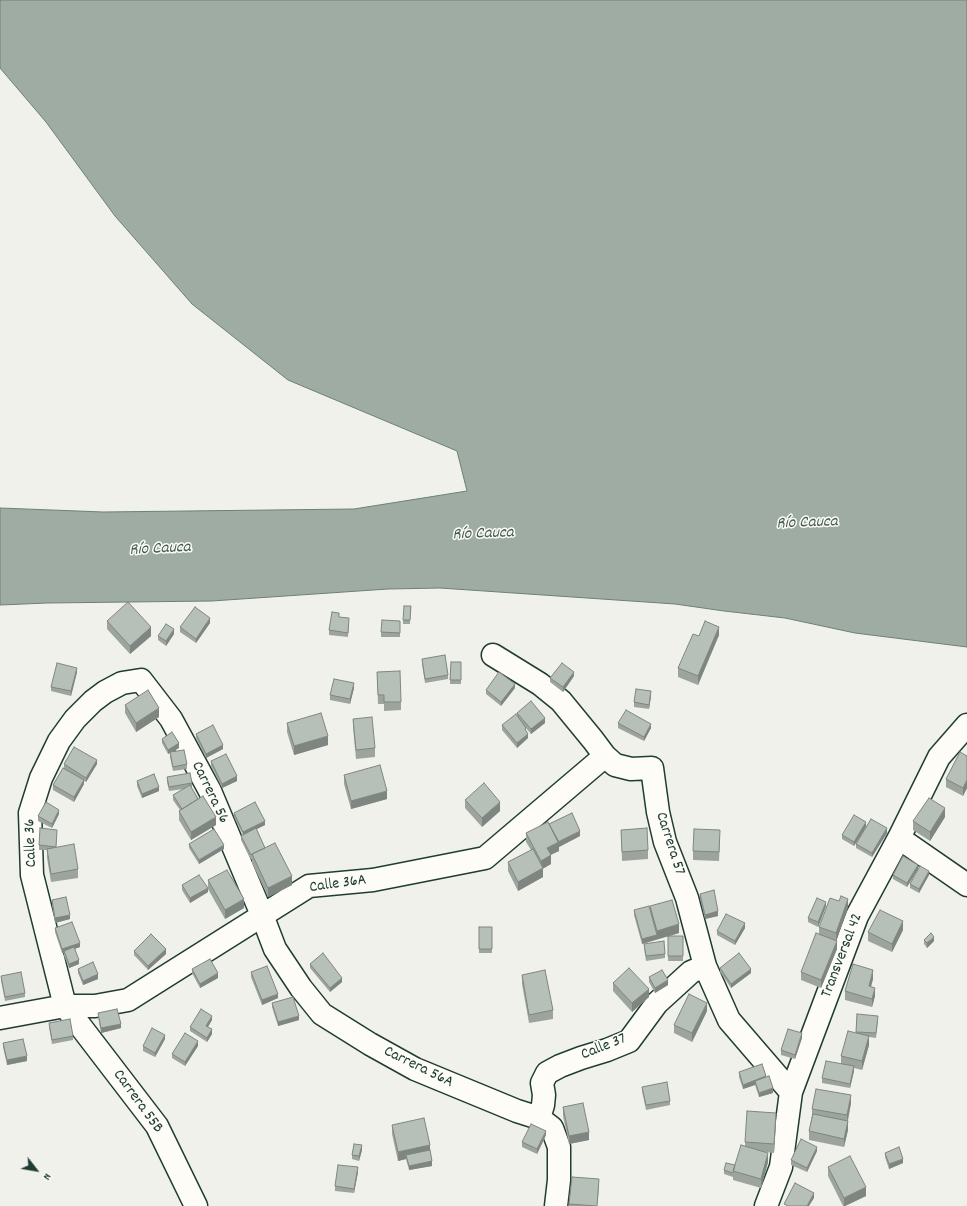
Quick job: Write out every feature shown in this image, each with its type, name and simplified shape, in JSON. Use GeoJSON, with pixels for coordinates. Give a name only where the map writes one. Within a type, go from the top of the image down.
{"type":"FeatureCollection","features":[{"type":"Feature","properties":{"kind":"street","name":"Carrera 57"},"geometry":{"type":"LineString","coordinates":[[493,655],[540,684],[561,701],[604,756],[615,765],[631,769],[652,768],[658,812],[665,842],[687,898],[705,966],[729,1020],[791,1092]]}},
{"type":"Feature","properties":{"kind":"street","name":"Carrera 56"},"geometry":{"type":"LineString","coordinates":[[141,680],[171,719],[210,791],[262,915]]}},
{"type":"Feature","properties":{"kind":"street","name":"Calle 36"},"geometry":{"type":"LineString","coordinates":[[65,1006],[32,875],[30,813],[41,778],[59,741],[75,719],[93,701],[105,692],[122,683],[141,680]]}},
{"type":"Feature","properties":{"kind":"street","name":"Transversal 42"},"geometry":{"type":"LineString","coordinates":[[766,1206],[781,1167],[791,1092],[857,916],[899,838],[939,757],[967,725]]}},
{"type":"Feature","properties":{"kind":"street","name":"Calle 36A"},"geometry":{"type":"LineString","coordinates":[[0,1018],[65,1006],[95,1006],[128,1000],[309,886],[373,880],[485,858],[604,756]]}},
{"type":"Feature","properties":{"kind":"street"},"geometry":{"type":"LineString","coordinates":[[899,838],[967,885]]}},
{"type":"Feature","properties":{"kind":"street","name":"Carrera 56A"},"geometry":{"type":"LineString","coordinates":[[262,915],[274,949],[301,988],[322,1014],[370,1044],[415,1069],[517,1111],[539,1118],[552,1128],[559,1147],[559,1180],[556,1206]]}},
{"type":"Feature","properties":{"kind":"street","name":"Calle 37"},"geometry":{"type":"LineString","coordinates":[[539,1118],[544,1095],[542,1082],[547,1073],[560,1066],[630,1041],[657,1003],[691,972],[705,966]]}},
{"type":"Feature","properties":{"kind":"street","name":"Carrera 55B"},"geometry":{"type":"LineString","coordinates":[[65,1006],[157,1126],[196,1206]]}},
{"type":"Feature","properties":{"kind":"water","name":"Río Cauca"},"geometry":{"type":"Polygon","coordinates":[[[0,0],[967,0],[967,647],[855,633],[785,618],[675,604],[440,588],[388,589],[212,601],[0,605],[0,508],[103,512],[354,509],[467,491],[457,451],[288,380],[192,304],[115,216],[46,122],[0,68],[0,0]]]}},
{"type":"Feature","properties":{"kind":"building"},"geometry":{"type":"Polygon","coordinates":[[[128,602],[151,627],[130,646],[107,621],[128,602]]]}},
{"type":"Feature","properties":{"kind":"building"},"geometry":{"type":"Polygon","coordinates":[[[404,606],[411,606],[410,620],[403,620],[404,606]]]}},
{"type":"Feature","properties":{"kind":"building"},"geometry":{"type":"Polygon","coordinates":[[[195,607],[210,618],[196,639],[180,627],[195,607]]]}},
{"type":"Feature","properties":{"kind":"building"},"geometry":{"type":"Polygon","coordinates":[[[332,612],[339,613],[339,617],[349,618],[348,633],[329,630],[332,612]]]}},
{"type":"Feature","properties":{"kind":"building"},"geometry":{"type":"Polygon","coordinates":[[[382,620],[400,621],[400,633],[381,632],[382,620]]]}},
{"type":"Feature","properties":{"kind":"building"},"geometry":{"type":"Polygon","coordinates":[[[705,621],[719,627],[698,676],[678,668],[693,634],[699,636],[705,621]]]}},
{"type":"Feature","properties":{"kind":"building"},"geometry":{"type":"Polygon","coordinates":[[[166,624],[174,629],[166,641],[158,636],[166,624]]]}},
{"type":"Feature","properties":{"kind":"building"},"geometry":{"type":"Polygon","coordinates":[[[445,655],[448,675],[425,679],[422,659],[445,655]]]}},
{"type":"Feature","properties":{"kind":"building"},"geometry":{"type":"Polygon","coordinates":[[[451,662],[461,662],[461,680],[450,680],[451,662]]]}},
{"type":"Feature","properties":{"kind":"building"},"geometry":{"type":"Polygon","coordinates":[[[57,663],[77,668],[71,691],[51,687],[57,663]]]}},
{"type":"Feature","properties":{"kind":"building"},"geometry":{"type":"Polygon","coordinates":[[[562,663],[574,672],[563,687],[550,678],[562,663]]]}},
{"type":"Feature","properties":{"kind":"building"},"geometry":{"type":"Polygon","coordinates":[[[400,671],[401,702],[384,702],[384,695],[378,695],[377,672],[400,671]]]}},
{"type":"Feature","properties":{"kind":"building"},"geometry":{"type":"Polygon","coordinates":[[[499,672],[515,684],[501,702],[486,690],[499,672]]]}},
{"type":"Feature","properties":{"kind":"building"},"geometry":{"type":"Polygon","coordinates":[[[334,679],[354,683],[350,699],[330,695],[334,679]]]}},
{"type":"Feature","properties":{"kind":"building"},"geometry":{"type":"Polygon","coordinates":[[[636,689],[651,691],[649,705],[634,702],[636,689]]]}},
{"type":"Feature","properties":{"kind":"building"},"geometry":{"type":"Polygon","coordinates":[[[148,690],[159,708],[136,723],[125,705],[148,690]]]}},
{"type":"Feature","properties":{"kind":"building"},"geometry":{"type":"Polygon","coordinates":[[[531,701],[545,718],[531,729],[517,713],[531,701]]]}},
{"type":"Feature","properties":{"kind":"building"},"geometry":{"type":"Polygon","coordinates":[[[626,710],[651,724],[644,737],[618,723],[626,710]]]}},
{"type":"Feature","properties":{"kind":"building"},"geometry":{"type":"Polygon","coordinates":[[[321,713],[328,736],[294,746],[287,723],[321,713]]]}},
{"type":"Feature","properties":{"kind":"building"},"geometry":{"type":"Polygon","coordinates":[[[516,714],[526,728],[525,729],[528,734],[517,743],[502,725],[516,714]]]}},
{"type":"Feature","properties":{"kind":"building"},"geometry":{"type":"Polygon","coordinates":[[[372,717],[375,748],[356,750],[353,719],[372,717]]]}},
{"type":"Feature","properties":{"kind":"building"},"geometry":{"type":"Polygon","coordinates":[[[213,725],[223,745],[206,754],[196,734],[213,725]]]}},
{"type":"Feature","properties":{"kind":"building"},"geometry":{"type":"Polygon","coordinates":[[[172,732],[179,743],[168,750],[162,739],[172,732]]]}},
{"type":"Feature","properties":{"kind":"building"},"geometry":{"type":"Polygon","coordinates":[[[74,747],[97,760],[86,778],[64,764],[74,747]]]}},
{"type":"Feature","properties":{"kind":"building"},"geometry":{"type":"Polygon","coordinates":[[[184,750],[187,764],[173,767],[170,752],[184,750]]]}},
{"type":"Feature","properties":{"kind":"building"},"geometry":{"type":"Polygon","coordinates":[[[960,752],[967,756],[967,780],[963,788],[946,779],[960,752]]]}},
{"type":"Feature","properties":{"kind":"building"},"geometry":{"type":"Polygon","coordinates":[[[226,754],[237,776],[222,784],[211,761],[226,754]]]}},
{"type":"Feature","properties":{"kind":"building"},"geometry":{"type":"Polygon","coordinates":[[[380,765],[387,791],[351,801],[344,775],[380,765]]]}},
{"type":"Feature","properties":{"kind":"building"},"geometry":{"type":"Polygon","coordinates":[[[63,768],[84,780],[74,797],[53,785],[63,768]]]}},
{"type":"Feature","properties":{"kind":"building"},"geometry":{"type":"Polygon","coordinates":[[[190,773],[192,783],[169,787],[167,777],[190,773]]]}},
{"type":"Feature","properties":{"kind":"building"},"geometry":{"type":"Polygon","coordinates":[[[154,774],[159,787],[142,794],[137,781],[154,774]]]}},
{"type":"Feature","properties":{"kind":"building"},"geometry":{"type":"Polygon","coordinates":[[[484,783],[500,802],[482,818],[465,800],[484,783]]]}},
{"type":"Feature","properties":{"kind":"building"},"geometry":{"type":"Polygon","coordinates":[[[190,785],[198,799],[182,809],[173,795],[190,785]]]}},
{"type":"Feature","properties":{"kind":"building"},"geometry":{"type":"Polygon","coordinates":[[[203,796],[216,817],[191,832],[179,811],[203,796]]]}},
{"type":"Feature","properties":{"kind":"building"},"geometry":{"type":"Polygon","coordinates":[[[929,798],[945,808],[930,832],[913,821],[929,798]]]}},
{"type":"Feature","properties":{"kind":"building"},"geometry":{"type":"Polygon","coordinates":[[[46,802],[59,810],[52,824],[38,816],[46,802]]]}},
{"type":"Feature","properties":{"kind":"building"},"geometry":{"type":"Polygon","coordinates":[[[255,802],[265,821],[243,832],[234,813],[255,802]]]}},
{"type":"Feature","properties":{"kind":"building"},"geometry":{"type":"Polygon","coordinates":[[[572,813],[580,831],[558,842],[549,824],[572,813]]]}},
{"type":"Feature","properties":{"kind":"building"},"geometry":{"type":"Polygon","coordinates":[[[854,815],[866,822],[854,842],[842,835],[854,815]]]}},
{"type":"Feature","properties":{"kind":"building"},"geometry":{"type":"Polygon","coordinates":[[[871,819],[887,828],[872,853],[856,844],[871,819]]]}},
{"type":"Feature","properties":{"kind":"building"},"geometry":{"type":"Polygon","coordinates":[[[548,822],[559,842],[547,848],[551,855],[541,861],[526,833],[548,822]]]}},
{"type":"Feature","properties":{"kind":"building"},"geometry":{"type":"Polygon","coordinates":[[[40,828],[57,830],[56,847],[39,845],[40,828]]]}},
{"type":"Feature","properties":{"kind":"building"},"geometry":{"type":"Polygon","coordinates":[[[256,828],[265,848],[251,855],[241,836],[256,828]]]}},
{"type":"Feature","properties":{"kind":"building"},"geometry":{"type":"Polygon","coordinates":[[[647,828],[648,850],[622,852],[621,830],[647,828]]]}},
{"type":"Feature","properties":{"kind":"building"},"geometry":{"type":"Polygon","coordinates":[[[214,829],[224,845],[199,860],[189,844],[214,829]]]}},
{"type":"Feature","properties":{"kind":"building"},"geometry":{"type":"Polygon","coordinates":[[[694,829],[720,830],[719,852],[693,851],[694,829]]]}},
{"type":"Feature","properties":{"kind":"building"},"geometry":{"type":"Polygon","coordinates":[[[275,843],[292,876],[268,888],[252,854],[275,843]]]}},
{"type":"Feature","properties":{"kind":"building"},"geometry":{"type":"Polygon","coordinates":[[[74,844],[78,869],[51,874],[47,849],[74,844]]]}},
{"type":"Feature","properties":{"kind":"building"},"geometry":{"type":"Polygon","coordinates":[[[533,849],[543,868],[518,882],[508,862],[533,849]]]}},
{"type":"Feature","properties":{"kind":"building"},"geometry":{"type":"Polygon","coordinates":[[[903,856],[918,865],[907,883],[893,875],[903,856]]]}},
{"type":"Feature","properties":{"kind":"building"},"geometry":{"type":"Polygon","coordinates":[[[920,866],[929,871],[919,889],[910,884],[920,866]]]}},
{"type":"Feature","properties":{"kind":"building"},"geometry":{"type":"Polygon","coordinates":[[[227,870],[244,899],[225,910],[208,880],[227,870]]]}},
{"type":"Feature","properties":{"kind":"building"},"geometry":{"type":"Polygon","coordinates":[[[199,875],[208,888],[190,898],[182,885],[199,875]]]}},
{"type":"Feature","properties":{"kind":"building"},"geometry":{"type":"Polygon","coordinates":[[[714,890],[718,911],[705,915],[700,894],[714,890]]]}},
{"type":"Feature","properties":{"kind":"building"},"geometry":{"type":"Polygon","coordinates":[[[841,896],[848,899],[836,933],[819,927],[830,898],[839,901],[841,896]]]}},
{"type":"Feature","properties":{"kind":"building"},"geometry":{"type":"Polygon","coordinates":[[[66,897],[70,915],[55,918],[52,900],[66,897]]]}},
{"type":"Feature","properties":{"kind":"building"},"geometry":{"type":"Polygon","coordinates":[[[817,898],[826,902],[818,922],[808,918],[817,898]]]}},
{"type":"Feature","properties":{"kind":"building"},"geometry":{"type":"Polygon","coordinates":[[[672,900],[679,924],[657,931],[650,906],[672,900]]]}},
{"type":"Feature","properties":{"kind":"building"},"geometry":{"type":"Polygon","coordinates":[[[649,906],[657,935],[642,939],[634,910],[649,906]]]}},
{"type":"Feature","properties":{"kind":"building"},"geometry":{"type":"Polygon","coordinates":[[[880,910],[903,921],[892,944],[868,932],[880,910]]]}},
{"type":"Feature","properties":{"kind":"building"},"geometry":{"type":"Polygon","coordinates":[[[726,914],[745,923],[735,941],[717,931],[726,914]]]}},
{"type":"Feature","properties":{"kind":"building"},"geometry":{"type":"Polygon","coordinates":[[[72,922],[80,943],[62,949],[55,928],[72,922]]]}},
{"type":"Feature","properties":{"kind":"building"},"geometry":{"type":"Polygon","coordinates":[[[479,927],[492,927],[492,949],[479,949],[479,927]]]}},
{"type":"Feature","properties":{"kind":"building"},"geometry":{"type":"Polygon","coordinates":[[[816,933],[837,941],[821,980],[801,972],[816,933]]]}},
{"type":"Feature","properties":{"kind":"building"},"geometry":{"type":"Polygon","coordinates":[[[931,933],[934,937],[927,943],[924,940],[931,933]]]}},
{"type":"Feature","properties":{"kind":"building"},"geometry":{"type":"Polygon","coordinates":[[[151,934],[166,949],[148,966],[134,951],[151,934]]]}},
{"type":"Feature","properties":{"kind":"building"},"geometry":{"type":"Polygon","coordinates":[[[668,936],[683,936],[683,956],[668,956],[668,936]]]}},
{"type":"Feature","properties":{"kind":"building"},"geometry":{"type":"Polygon","coordinates":[[[664,941],[665,954],[646,956],[644,944],[664,941]]]}},
{"type":"Feature","properties":{"kind":"building"},"geometry":{"type":"Polygon","coordinates":[[[74,947],[79,960],[69,964],[64,951],[74,947]]]}},
{"type":"Feature","properties":{"kind":"building"},"geometry":{"type":"Polygon","coordinates":[[[323,953],[342,978],[330,988],[310,964],[323,953]]]}},
{"type":"Feature","properties":{"kind":"building"},"geometry":{"type":"Polygon","coordinates":[[[739,953],[751,969],[731,984],[720,968],[739,953]]]}},
{"type":"Feature","properties":{"kind":"building"},"geometry":{"type":"Polygon","coordinates":[[[210,959],[218,973],[200,984],[192,969],[210,959]]]}},
{"type":"Feature","properties":{"kind":"building"},"geometry":{"type":"Polygon","coordinates":[[[93,962],[98,974],[83,981],[78,969],[93,962]]]}},
{"type":"Feature","properties":{"kind":"building"},"geometry":{"type":"Polygon","coordinates":[[[853,964],[873,970],[869,986],[875,988],[872,999],[845,991],[853,964]]]}},
{"type":"Feature","properties":{"kind":"building"},"geometry":{"type":"Polygon","coordinates":[[[267,966],[278,994],[262,1000],[251,972],[267,966]]]}},
{"type":"Feature","properties":{"kind":"building"},"geometry":{"type":"Polygon","coordinates":[[[629,968],[649,989],[632,1003],[613,983],[629,968]]]}},
{"type":"Feature","properties":{"kind":"building"},"geometry":{"type":"Polygon","coordinates":[[[545,970],[553,1010],[529,1015],[522,975],[545,970]]]}},
{"type":"Feature","properties":{"kind":"building"},"geometry":{"type":"Polygon","coordinates":[[[662,970],[668,980],[655,988],[649,977],[662,970]]]}},
{"type":"Feature","properties":{"kind":"building"},"geometry":{"type":"Polygon","coordinates":[[[21,972],[25,993],[5,997],[1,976],[21,972]]]}},
{"type":"Feature","properties":{"kind":"building"},"geometry":{"type":"Polygon","coordinates":[[[689,994],[707,1003],[692,1033],[674,1025],[689,994]]]}},
{"type":"Feature","properties":{"kind":"building"},"geometry":{"type":"Polygon","coordinates":[[[293,997],[299,1016],[278,1022],[272,1003],[293,997]]]}},
{"type":"Feature","properties":{"kind":"building"},"geometry":{"type":"Polygon","coordinates":[[[117,1009],[121,1024],[101,1028],[98,1013],[117,1009]]]}},
{"type":"Feature","properties":{"kind":"building"},"geometry":{"type":"Polygon","coordinates":[[[201,1009],[212,1016],[206,1026],[212,1029],[207,1038],[190,1027],[201,1009]]]}},
{"type":"Feature","properties":{"kind":"building"},"geometry":{"type":"Polygon","coordinates":[[[857,1014],[878,1016],[876,1033],[856,1032],[857,1014]]]}},
{"type":"Feature","properties":{"kind":"building"},"geometry":{"type":"Polygon","coordinates":[[[70,1019],[73,1036],[52,1040],[49,1023],[70,1019]]]}},
{"type":"Feature","properties":{"kind":"building"},"geometry":{"type":"Polygon","coordinates":[[[152,1028],[165,1035],[155,1053],[143,1046],[152,1028]]]}},
{"type":"Feature","properties":{"kind":"building"},"geometry":{"type":"Polygon","coordinates":[[[788,1029],[802,1033],[795,1055],[781,1050],[788,1029]]]}},
{"type":"Feature","properties":{"kind":"building"},"geometry":{"type":"Polygon","coordinates":[[[848,1031],[869,1036],[862,1061],[841,1056],[848,1031]]]}},
{"type":"Feature","properties":{"kind":"building"},"geometry":{"type":"Polygon","coordinates":[[[185,1033],[198,1041],[185,1062],[172,1054],[185,1033]]]}},
{"type":"Feature","properties":{"kind":"building"},"geometry":{"type":"Polygon","coordinates":[[[23,1039],[27,1056],[7,1060],[3,1043],[23,1039]]]}},
{"type":"Feature","properties":{"kind":"building"},"geometry":{"type":"Polygon","coordinates":[[[826,1061],[854,1066],[850,1084],[822,1078],[826,1061]]]}},
{"type":"Feature","properties":{"kind":"building"},"geometry":{"type":"Polygon","coordinates":[[[762,1064],[766,1076],[743,1085],[739,1072],[762,1064]]]}},
{"type":"Feature","properties":{"kind":"building"},"geometry":{"type":"Polygon","coordinates":[[[769,1076],[773,1088],[759,1093],[755,1081],[769,1076]]]}},
{"type":"Feature","properties":{"kind":"building"},"geometry":{"type":"Polygon","coordinates":[[[667,1082],[670,1101],[646,1105],[642,1087],[667,1082]]]}},
{"type":"Feature","properties":{"kind":"building"},"geometry":{"type":"Polygon","coordinates":[[[816,1089],[851,1095],[847,1115],[812,1109],[816,1089]]]}},
{"type":"Feature","properties":{"kind":"building"},"geometry":{"type":"Polygon","coordinates":[[[583,1103],[589,1132],[569,1136],[563,1107],[583,1103]]]}},
{"type":"Feature","properties":{"kind":"building"},"geometry":{"type":"Polygon","coordinates":[[[747,1111],[776,1113],[774,1144],[745,1142],[747,1111]]]}},
{"type":"Feature","properties":{"kind":"building"},"geometry":{"type":"Polygon","coordinates":[[[813,1114],[848,1121],[844,1139],[809,1131],[813,1114]]]}},
{"type":"Feature","properties":{"kind":"building"},"geometry":{"type":"Polygon","coordinates":[[[424,1118],[430,1145],[398,1152],[392,1125],[424,1118]]]}},
{"type":"Feature","properties":{"kind":"building"},"geometry":{"type":"Polygon","coordinates":[[[531,1124],[546,1131],[537,1149],[522,1142],[531,1124]]]}},
{"type":"Feature","properties":{"kind":"building"},"geometry":{"type":"Polygon","coordinates":[[[801,1139],[817,1147],[807,1168],[791,1160],[801,1139]]]}},
{"type":"Feature","properties":{"kind":"building"},"geometry":{"type":"Polygon","coordinates":[[[354,1144],[362,1145],[359,1156],[352,1155],[354,1144]]]}},
{"type":"Feature","properties":{"kind":"building"},"geometry":{"type":"Polygon","coordinates":[[[741,1145],[768,1153],[761,1179],[733,1171],[741,1145]]]}},
{"type":"Feature","properties":{"kind":"building"},"geometry":{"type":"Polygon","coordinates":[[[899,1147],[903,1159],[889,1164],[885,1153],[899,1147]]]}},
{"type":"Feature","properties":{"kind":"building"},"geometry":{"type":"Polygon","coordinates":[[[430,1150],[432,1161],[409,1166],[406,1155],[430,1150]]]}},
{"type":"Feature","properties":{"kind":"building"},"geometry":{"type":"Polygon","coordinates":[[[850,1156],[866,1187],[844,1198],[828,1167],[850,1156]]]}},
{"type":"Feature","properties":{"kind":"building"},"geometry":{"type":"Polygon","coordinates":[[[726,1163],[735,1165],[733,1173],[724,1170],[726,1163]]]}},
{"type":"Feature","properties":{"kind":"building"},"geometry":{"type":"Polygon","coordinates":[[[338,1165],[358,1167],[354,1189],[335,1186],[338,1165]]]}},
{"type":"Feature","properties":{"kind":"building"},"geometry":{"type":"Polygon","coordinates":[[[572,1177],[599,1179],[597,1206],[569,1204],[572,1177]]]}},
{"type":"Feature","properties":{"kind":"building"},"geometry":{"type":"Polygon","coordinates":[[[795,1183],[814,1193],[807,1206],[788,1206],[784,1204],[795,1183]]]}}]}
